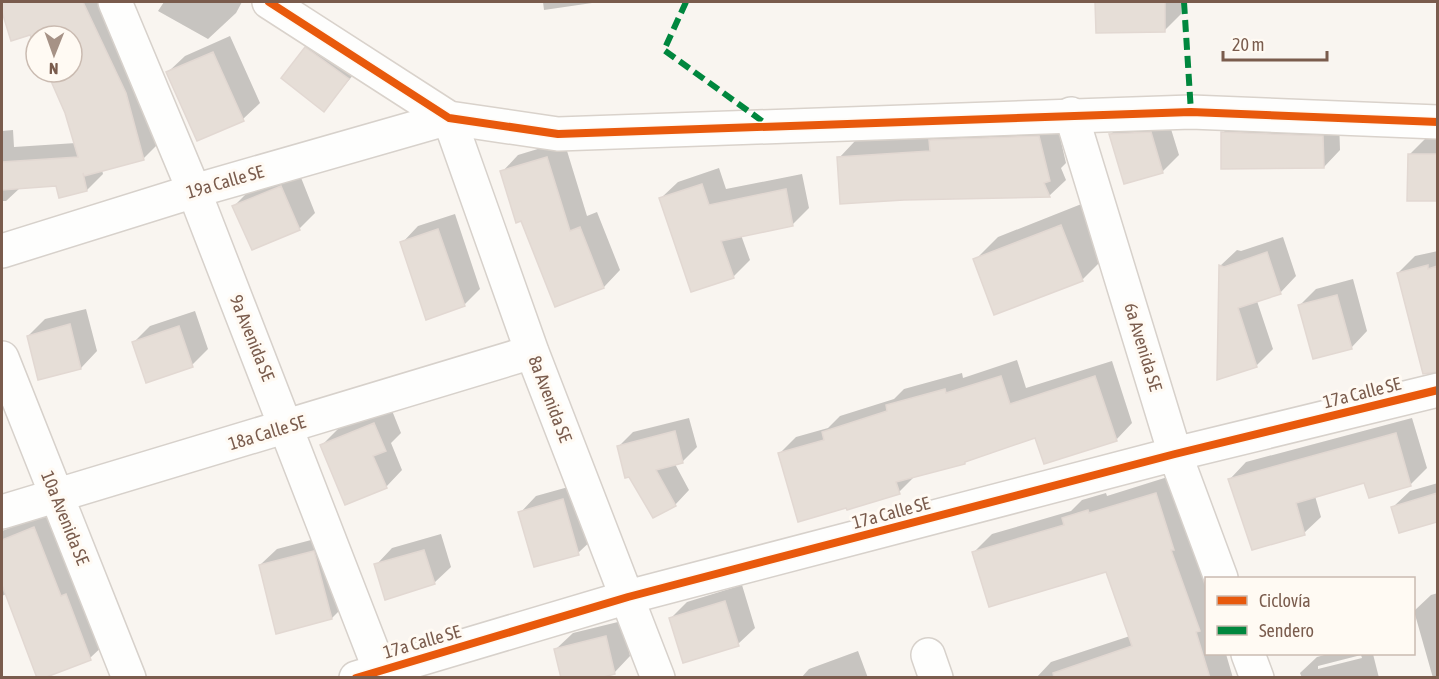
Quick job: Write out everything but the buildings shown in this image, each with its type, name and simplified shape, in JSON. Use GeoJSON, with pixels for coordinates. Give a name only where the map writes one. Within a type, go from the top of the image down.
{"type":"FeatureCollection","features":[{"type":"Feature","properties":{"kind":"street","name":"9a Avenida SE"},"geometry":{"type":"LineString","coordinates":[[115,2],[194,191],[287,427],[373,675]]}},
{"type":"Feature","properties":{"kind":"street"},"geometry":{"type":"LineString","coordinates":[[270,2],[449,118],[558,134],[1071,114],[1191,112],[1437,122]]}},
{"type":"Feature","properties":{"kind":"street","name":"6a Avenida SE"},"geometry":{"type":"LineString","coordinates":[[1071,114],[1175,454],[1220,577]]}},
{"type":"Feature","properties":{"kind":"street","name":"19a Calle SE"},"geometry":{"type":"LineString","coordinates":[[2,251],[194,191],[449,118]]}},
{"type":"Feature","properties":{"kind":"street","name":"8a Avenida SE"},"geometry":{"type":"LineString","coordinates":[[449,118],[532,352],[658,678]]}},
{"type":"Feature","properties":{"kind":"street","name":"18a Calle SE"},"geometry":{"type":"LineString","coordinates":[[2,512],[532,352]]}},
{"type":"Feature","properties":{"kind":"street","name":"10a Avenida SE"},"geometry":{"type":"LineString","coordinates":[[2,358],[129,678]]}},
{"type":"Feature","properties":{"kind":"street","name":"17a Calle SE"},"geometry":{"type":"LineString","coordinates":[[373,675],[628,597],[1175,454],[1437,390]]}},
{"type":"Feature","properties":{"kind":"street"},"geometry":{"type":"LineString","coordinates":[[1248,655],[1257,678]]}},
{"type":"Feature","properties":{"kind":"marked path"},"geometry":{"type":"LineString","coordinates":[[686,2],[664,50],[769,126]]}},
{"type":"Feature","properties":{"kind":"marked path"},"geometry":{"type":"LineString","coordinates":[[1184,2],[1191,112]]}},
{"type":"Feature","properties":{"kind":"cycle path"},"geometry":{"type":"LineString","coordinates":[[269,2],[449,118],[558,134],[1191,112],[1438,122]]}},
{"type":"Feature","properties":{"kind":"cycle path"},"geometry":{"type":"LineString","coordinates":[[356,678],[628,597],[1175,454],[1438,390]]}}]}
